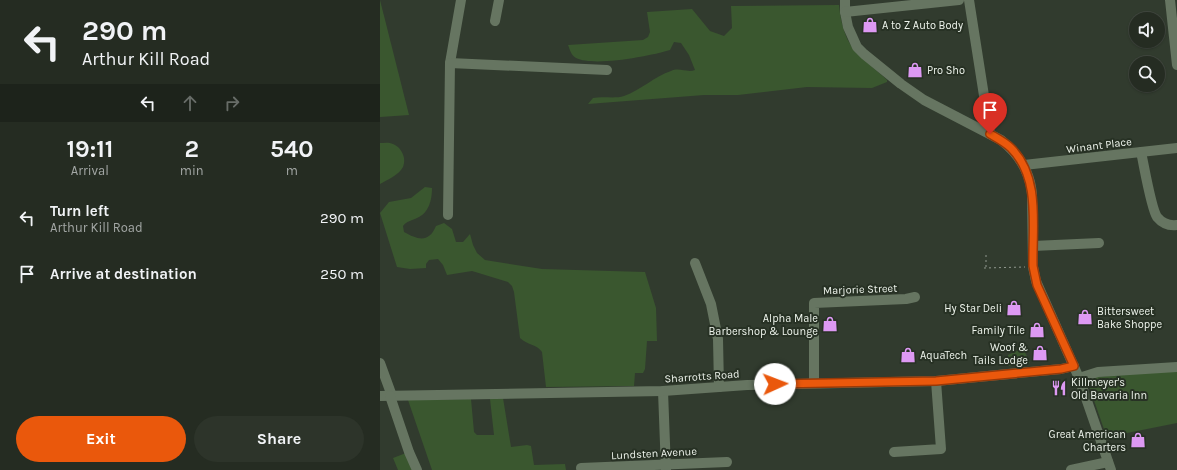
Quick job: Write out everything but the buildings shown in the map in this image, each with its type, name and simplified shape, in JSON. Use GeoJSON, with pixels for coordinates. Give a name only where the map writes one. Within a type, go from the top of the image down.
{"type":"FeatureCollection","features":[{"type":"Feature","properties":{"kind":"street"},"geometry":{"type":"LineString","coordinates":[[448,215],[450,63],[461,0]]}},
{"type":"Feature","properties":{"kind":"street"},"geometry":{"type":"LineString","coordinates":[[495,21],[499,0]]}},
{"type":"Feature","properties":{"kind":"street"},"geometry":{"type":"LineString","coordinates":[[845,0],[845,12],[852,37],[857,47],[872,61],[924,100],[990,134],[1010,147],[1024,165],[1031,185],[1033,206],[1034,272],[1037,285],[1079,378],[1110,466],[1071,470]]}},
{"type":"Feature","properties":{"kind":"street"},"geometry":{"type":"LineString","coordinates":[[845,12],[959,0]]}},
{"type":"Feature","properties":{"kind":"street"},"geometry":{"type":"LineString","coordinates":[[969,0],[990,134]]}},
{"type":"Feature","properties":{"kind":"street"},"geometry":{"type":"LineString","coordinates":[[1170,0],[1177,65]]}},
{"type":"Feature","properties":{"kind":"street"},"geometry":{"type":"LineString","coordinates":[[450,63],[607,70]]}},
{"type":"Feature","properties":{"kind":"street","name":"Winant Place"},"geometry":{"type":"LineString","coordinates":[[1024,165],[1177,148]]}},
{"type":"Feature","properties":{"kind":"street"},"geometry":{"type":"LineString","coordinates":[[1141,152],[1155,213],[1168,225],[1177,225]]}},
{"type":"Feature","properties":{"kind":"street"},"geometry":{"type":"LineString","coordinates":[[1033,246],[1099,243]]}},
{"type":"Feature","properties":{"kind":"street"},"geometry":{"type":"LineString","coordinates":[[695,263],[712,304],[718,339],[719,387]]}},
{"type":"Feature","properties":{"kind":"street","name":"Marjorie Street"},"geometry":{"type":"LineString","coordinates":[[814,383],[814,303],[906,299],[915,297]]}},
{"type":"Feature","properties":{"kind":"street"},"geometry":{"type":"LineString","coordinates":[[380,363],[387,396],[417,470]]}},
{"type":"Feature","properties":{"kind":"street","name":"Sharrotts Road"},"geometry":{"type":"LineString","coordinates":[[387,396],[662,391],[814,383],[936,381],[1061,369],[1074,366]]}},
{"type":"Feature","properties":{"kind":"street"},"geometry":{"type":"LineString","coordinates":[[1079,378],[1098,372],[1177,367]]}},
{"type":"Feature","properties":{"kind":"street"},"geometry":{"type":"LineString","coordinates":[[894,452],[940,449],[936,381]]}},
{"type":"Feature","properties":{"kind":"street"},"geometry":{"type":"LineString","coordinates":[[662,391],[666,467]]}},
{"type":"Feature","properties":{"kind":"street","name":"Lundsten Avenue"},"geometry":{"type":"LineString","coordinates":[[581,468],[666,467],[728,462]]}},
{"type":"Feature","properties":{"kind":"path"},"geometry":{"type":"LineString","coordinates":[[986,255],[986,268]]}},
{"type":"Feature","properties":{"kind":"path"},"geometry":{"type":"LineString","coordinates":[[984,268],[1026,267]]}},
{"type":"Feature","properties":{"kind":"green space"},"geometry":{"type":"Polygon","coordinates":[[[380,0],[409,115],[380,117],[380,0]]]}},
{"type":"Feature","properties":{"kind":"green space"},"geometry":{"type":"Polygon","coordinates":[[[839,5],[842,25],[849,43],[887,80],[887,82],[872,88],[807,87],[738,95],[704,95],[588,104],[593,98],[624,96],[659,76],[674,70],[695,70],[689,55],[681,43],[674,42],[670,50],[622,60],[608,61],[584,60],[576,58],[572,54],[568,45],[643,40],[648,37],[650,32],[647,12],[692,9],[710,31],[724,36],[732,28],[731,6],[839,5]]]}},
{"type":"Feature","properties":{"kind":"green space"},"geometry":{"type":"Polygon","coordinates":[[[380,143],[390,143],[396,145],[401,150],[404,157],[404,164],[401,170],[393,177],[380,184],[380,143]]]}},
{"type":"Feature","properties":{"kind":"green space"},"geometry":{"type":"Polygon","coordinates":[[[425,187],[432,188],[429,206],[421,216],[403,226],[404,232],[414,237],[426,237],[430,235],[436,226],[444,223],[452,229],[456,242],[463,242],[470,234],[477,253],[485,260],[542,269],[645,272],[656,308],[657,341],[647,341],[645,369],[643,373],[635,373],[634,386],[546,387],[542,352],[537,347],[520,338],[514,292],[512,286],[508,282],[472,271],[447,275],[443,265],[438,259],[429,260],[426,264],[426,268],[410,269],[397,267],[380,213],[389,202],[411,198],[425,187]]]}},
{"type":"Feature","properties":{"kind":"green space"},"geometry":{"type":"Polygon","coordinates":[[[1023,348],[1030,363],[1008,366],[1008,355],[1023,348]]]}},
{"type":"Feature","properties":{"kind":"green space"},"geometry":{"type":"Polygon","coordinates":[[[1177,370],[1177,423],[1122,434],[1106,435],[1089,386],[1089,381],[1091,378],[1177,370]]]}},
{"type":"Feature","properties":{"kind":"green space"},"geometry":{"type":"Polygon","coordinates":[[[503,398],[511,447],[531,446],[534,465],[565,464],[566,470],[432,470],[408,400],[471,399],[474,432],[477,435],[494,435],[490,399],[503,398]]]}},
{"type":"Feature","properties":{"kind":"green space"},"geometry":{"type":"Polygon","coordinates":[[[406,453],[412,470],[398,470],[393,458],[406,453]]]}},
{"type":"Feature","properties":{"kind":"place","name":"A to Z Auto Body"},"geometry":{"type":"Point","coordinates":[870,25]}},
{"type":"Feature","properties":{"kind":"place","name":"Pro Sho"},"geometry":{"type":"Point","coordinates":[915,70]}},
{"type":"Feature","properties":{"kind":"place","name":"Hy Star Deli"},"geometry":{"type":"Point","coordinates":[1014,308]}},
{"type":"Feature","properties":{"kind":"place","name":"Bittersweet Bake Shoppe"},"geometry":{"type":"Point","coordinates":[1085,317]}},
{"type":"Feature","properties":{"kind":"place","name":"Alpha Male Barbershop & Lounge"},"geometry":{"type":"Point","coordinates":[830,324]}},
{"type":"Feature","properties":{"kind":"place","name":"Family Tile"},"geometry":{"type":"Point","coordinates":[1037,330]}},
{"type":"Feature","properties":{"kind":"place","name":"Woof & Tails Lodge"},"geometry":{"type":"Point","coordinates":[1040,353]}},
{"type":"Feature","properties":{"kind":"place","name":"AquaTech"},"geometry":{"type":"Point","coordinates":[908,355]}},
{"type":"Feature","properties":{"kind":"place","name":"Killmeyer's Old Bavaria Inn"},"geometry":{"type":"Point","coordinates":[1059,388]}},
{"type":"Feature","properties":{"kind":"place","name":"Great American Charters"},"geometry":{"type":"Point","coordinates":[1138,440]}},
{"type":"Feature","properties":{"kind":"route"},"geometry":{"type":"LineString","coordinates":[[775,384],[936,381],[1061,369],[1074,366],[1035,278],[1033,266],[1033,206],[1031,185],[1028,175],[1024,165],[1010,147],[990,134]]}}]}
